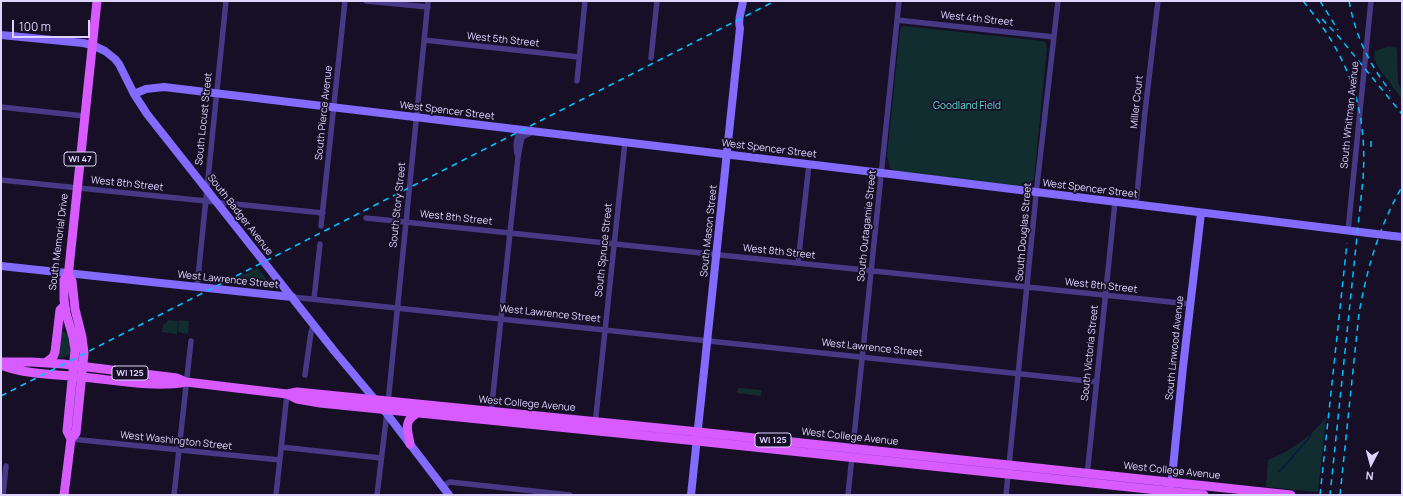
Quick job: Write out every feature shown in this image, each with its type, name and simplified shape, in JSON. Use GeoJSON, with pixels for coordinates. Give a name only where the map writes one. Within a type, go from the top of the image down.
{"type":"FeatureCollection","features":[{"type":"Feature","properties":{"kind":"main road","name":"South Memorial Drive"},"geometry":{"type":"LineString","coordinates":[[78,372],[74,343],[64,306],[64,280],[68,274],[97,1]]}},
{"type":"Feature","properties":{"kind":"main road"},"geometry":{"type":"LineString","coordinates":[[68,274],[72,281],[75,309],[82,337],[84,353],[78,372]]}},
{"type":"Feature","properties":{"kind":"main road"},"geometry":{"type":"LineString","coordinates":[[45,363],[53,358],[55,352],[60,310],[64,306]]}},
{"type":"Feature","properties":{"kind":"main road","name":"West College Avenue"},"geometry":{"type":"LineString","coordinates":[[1,364],[45,363],[78,372]]}},
{"type":"Feature","properties":{"kind":"main road","name":"West College Avenue"},"geometry":{"type":"LineString","coordinates":[[1,364],[30,372],[78,372],[177,378],[186,382],[287,394],[297,392],[375,399],[386,409],[416,414],[594,431],[697,437],[853,453],[1009,464],[1124,477],[1171,489],[1204,495]]}},
{"type":"Feature","properties":{"kind":"main road","name":"WI 47"},"geometry":{"type":"LineString","coordinates":[[64,495],[71,439],[67,431],[78,372]]}},
{"type":"Feature","properties":{"kind":"main road","name":"West College Avenue"},"geometry":{"type":"LineString","coordinates":[[287,394],[297,399],[320,404],[386,409],[491,411],[595,421],[697,437]]}},
{"type":"Feature","properties":{"kind":"main road"},"geometry":{"type":"LineString","coordinates":[[410,444],[407,424],[409,418],[416,414]]}},
{"type":"Feature","properties":{"kind":"main road","name":"West College Avenue"},"geometry":{"type":"LineString","coordinates":[[853,453],[1008,474],[1108,485],[1291,495]]}},
{"type":"Feature","properties":{"kind":"main road"},"geometry":{"type":"LineString","coordinates":[[1108,485],[1122,480],[1124,477]]}},
{"type":"Feature","properties":{"kind":"street","name":"South Locust Street"},"geometry":{"type":"LineString","coordinates":[[197,287],[226,1]]}},
{"type":"Feature","properties":{"kind":"street","name":"South Pierce Avenue"},"geometry":{"type":"LineString","coordinates":[[321,226],[345,1]]}},
{"type":"Feature","properties":{"kind":"street"},"geometry":{"type":"LineString","coordinates":[[366,1],[428,4]]}},
{"type":"Feature","properties":{"kind":"street"},"geometry":{"type":"LineString","coordinates":[[577,81],[585,1]]}},
{"type":"Feature","properties":{"kind":"street"},"geometry":{"type":"LineString","coordinates":[[651,58],[656,1]]}},
{"type":"Feature","properties":{"kind":"street","name":"South Outagamie Street"},"geometry":{"type":"LineString","coordinates":[[848,495],[899,1]]}},
{"type":"Feature","properties":{"kind":"street","name":"South Douglas Street"},"geometry":{"type":"LineString","coordinates":[[1006,495],[1058,1]]}},
{"type":"Feature","properties":{"kind":"street","name":"Miller Court"},"geometry":{"type":"LineString","coordinates":[[1136,205],[1145,105],[1158,1]]}},
{"type":"Feature","properties":{"kind":"street","name":"South Whitman Avenue"},"geometry":{"type":"LineString","coordinates":[[1348,231],[1371,1]]}},
{"type":"Feature","properties":{"kind":"street","name":"South Story Street"},"geometry":{"type":"LineString","coordinates":[[377,495],[428,4]]}},
{"type":"Feature","properties":{"kind":"street","name":"South Mason Street"},"geometry":{"type":"LineString","coordinates":[[691,495],[717,255],[726,154],[740,28],[743,25],[743,4]]}},
{"type":"Feature","properties":{"kind":"street","name":"West 4th Street"},"geometry":{"type":"LineString","coordinates":[[897,20],[1054,37]]}},
{"type":"Feature","properties":{"kind":"street"},"geometry":{"type":"LineString","coordinates":[[1,35],[92,45]]}},
{"type":"Feature","properties":{"kind":"street","name":"West 5th Street"},"geometry":{"type":"LineString","coordinates":[[424,40],[579,57]]}},
{"type":"Feature","properties":{"kind":"street","name":"South Badger Avenue"},"geometry":{"type":"LineString","coordinates":[[92,45],[105,51],[115,59],[134,94],[152,120],[314,325],[375,399]]}},
{"type":"Feature","properties":{"kind":"street","name":"West Spencer Street"},"geometry":{"type":"LineString","coordinates":[[134,94],[146,89],[160,87],[216,93],[809,164],[1348,231],[1402,236]]}},
{"type":"Feature","properties":{"kind":"street"},"geometry":{"type":"LineString","coordinates":[[1,107],[84,116]]}},
{"type":"Feature","properties":{"kind":"street"},"geometry":{"type":"LineString","coordinates":[[518,157],[516,152],[517,140],[521,130]]}},
{"type":"Feature","properties":{"kind":"street"},"geometry":{"type":"LineString","coordinates":[[490,421],[518,157],[522,137],[533,132]]}},
{"type":"Feature","properties":{"kind":"street","name":"South Spruce Street"},"geometry":{"type":"LineString","coordinates":[[594,431],[624,142]]}},
{"type":"Feature","properties":{"kind":"street"},"geometry":{"type":"LineString","coordinates":[[798,264],[809,164]]}},
{"type":"Feature","properties":{"kind":"street","name":"West 8th Street"},"geometry":{"type":"LineString","coordinates":[[1,180],[323,213]]}},
{"type":"Feature","properties":{"kind":"street","name":"South Victoria Street"},"geometry":{"type":"LineString","coordinates":[[1086,482],[1115,202]]}},
{"type":"Feature","properties":{"kind":"street","name":"South Linwood Avenue"},"geometry":{"type":"LineString","coordinates":[[1171,489],[1201,213]]}},
{"type":"Feature","properties":{"kind":"street","name":"West 8th Street"},"geometry":{"type":"LineString","coordinates":[[366,218],[1190,304]]}},
{"type":"Feature","properties":{"kind":"street"},"geometry":{"type":"LineString","coordinates":[[314,299],[320,244]]}},
{"type":"Feature","properties":{"kind":"street","name":"West Lawrence Street"},"geometry":{"type":"LineString","coordinates":[[1,266],[1096,382]]}},
{"type":"Feature","properties":{"kind":"street"},"geometry":{"type":"LineString","coordinates":[[305,375],[310,332],[314,325]]}},
{"type":"Feature","properties":{"kind":"street"},"geometry":{"type":"LineString","coordinates":[[174,495],[191,341]]}},
{"type":"Feature","properties":{"kind":"street"},"geometry":{"type":"LineString","coordinates":[[276,495],[287,394]]}},
{"type":"Feature","properties":{"kind":"street"},"geometry":{"type":"LineString","coordinates":[[386,409],[410,444],[449,495]]}},
{"type":"Feature","properties":{"kind":"street","name":"West Washington Street"},"geometry":{"type":"LineString","coordinates":[[71,439],[280,460]]}},
{"type":"Feature","properties":{"kind":"street"},"geometry":{"type":"LineString","coordinates":[[281,447],[381,458]]}},
{"type":"Feature","properties":{"kind":"street"},"geometry":{"type":"LineString","coordinates":[[3,495],[6,466]]}},
{"type":"Feature","properties":{"kind":"street"},"geometry":{"type":"LineString","coordinates":[[442,486],[450,482],[570,495]]}},
{"type":"Feature","properties":{"kind":"green space","name":"Goodland Field"},"geometry":{"type":"Polygon","coordinates":[[[904,26],[1043,41],[1046,43],[1047,48],[1034,179],[1029,185],[1022,187],[895,171],[890,168],[887,156],[900,31],[901,27],[904,26]]]}},
{"type":"Feature","properties":{"kind":"green space"},"geometry":{"type":"Polygon","coordinates":[[[1390,46],[1396,47],[1397,50],[1398,83],[1402,91],[1402,99],[1378,67],[1374,58],[1375,51],[1390,46]]]}},
{"type":"Feature","properties":{"kind":"green space"},"geometry":{"type":"Polygon","coordinates":[[[258,268],[273,288],[226,283],[258,268]]]}},
{"type":"Feature","properties":{"kind":"green space"},"geometry":{"type":"Polygon","coordinates":[[[169,320],[178,321],[177,334],[162,332],[163,325],[169,320]]]}},
{"type":"Feature","properties":{"kind":"green space"},"geometry":{"type":"Polygon","coordinates":[[[179,320],[189,321],[188,334],[178,332],[179,320]]]}},
{"type":"Feature","properties":{"kind":"green space"},"geometry":{"type":"Polygon","coordinates":[[[62,331],[69,337],[71,354],[62,358],[56,357],[62,331]]]}},
{"type":"Feature","properties":{"kind":"green space"},"geometry":{"type":"Polygon","coordinates":[[[738,388],[762,390],[761,396],[737,393],[738,388]]]}},
{"type":"Feature","properties":{"kind":"green space"},"geometry":{"type":"Polygon","coordinates":[[[1326,417],[1318,492],[1266,487],[1268,460],[1285,452],[1307,437],[1326,417]]]}},
{"type":"Feature","properties":{"kind":"waterway"},"geometry":{"type":"LineString","coordinates":[[1279,472],[1311,434]]}},
{"type":"Feature","properties":{"kind":"railway"},"geometry":{"type":"LineString","coordinates":[[1,396],[775,1]]}},
{"type":"Feature","properties":{"kind":"railway"},"geometry":{"type":"LineString","coordinates":[[1303,1],[1319,21],[1332,42],[1352,84],[1358,106],[1364,153],[1363,179],[1330,495]]}},
{"type":"Feature","properties":{"kind":"railway"},"geometry":{"type":"LineString","coordinates":[[1320,1],[1338,30]]}},
{"type":"Feature","properties":{"kind":"railway"},"geometry":{"type":"LineString","coordinates":[[1349,1],[1355,26],[1364,49],[1375,70],[1390,91]]}},
{"type":"Feature","properties":{"kind":"railway"},"geometry":{"type":"LineString","coordinates":[[1322,19],[1339,37],[1402,114]]}},
{"type":"Feature","properties":{"kind":"railway"},"geometry":{"type":"LineString","coordinates":[[1371,141],[1371,151]]}},
{"type":"Feature","properties":{"kind":"railway"},"geometry":{"type":"LineString","coordinates":[[1340,495],[1359,313],[1362,297],[1380,232],[1402,187]]}},
{"type":"Feature","properties":{"kind":"railway"},"geometry":{"type":"LineString","coordinates":[[1320,495],[1347,243]]}}]}
